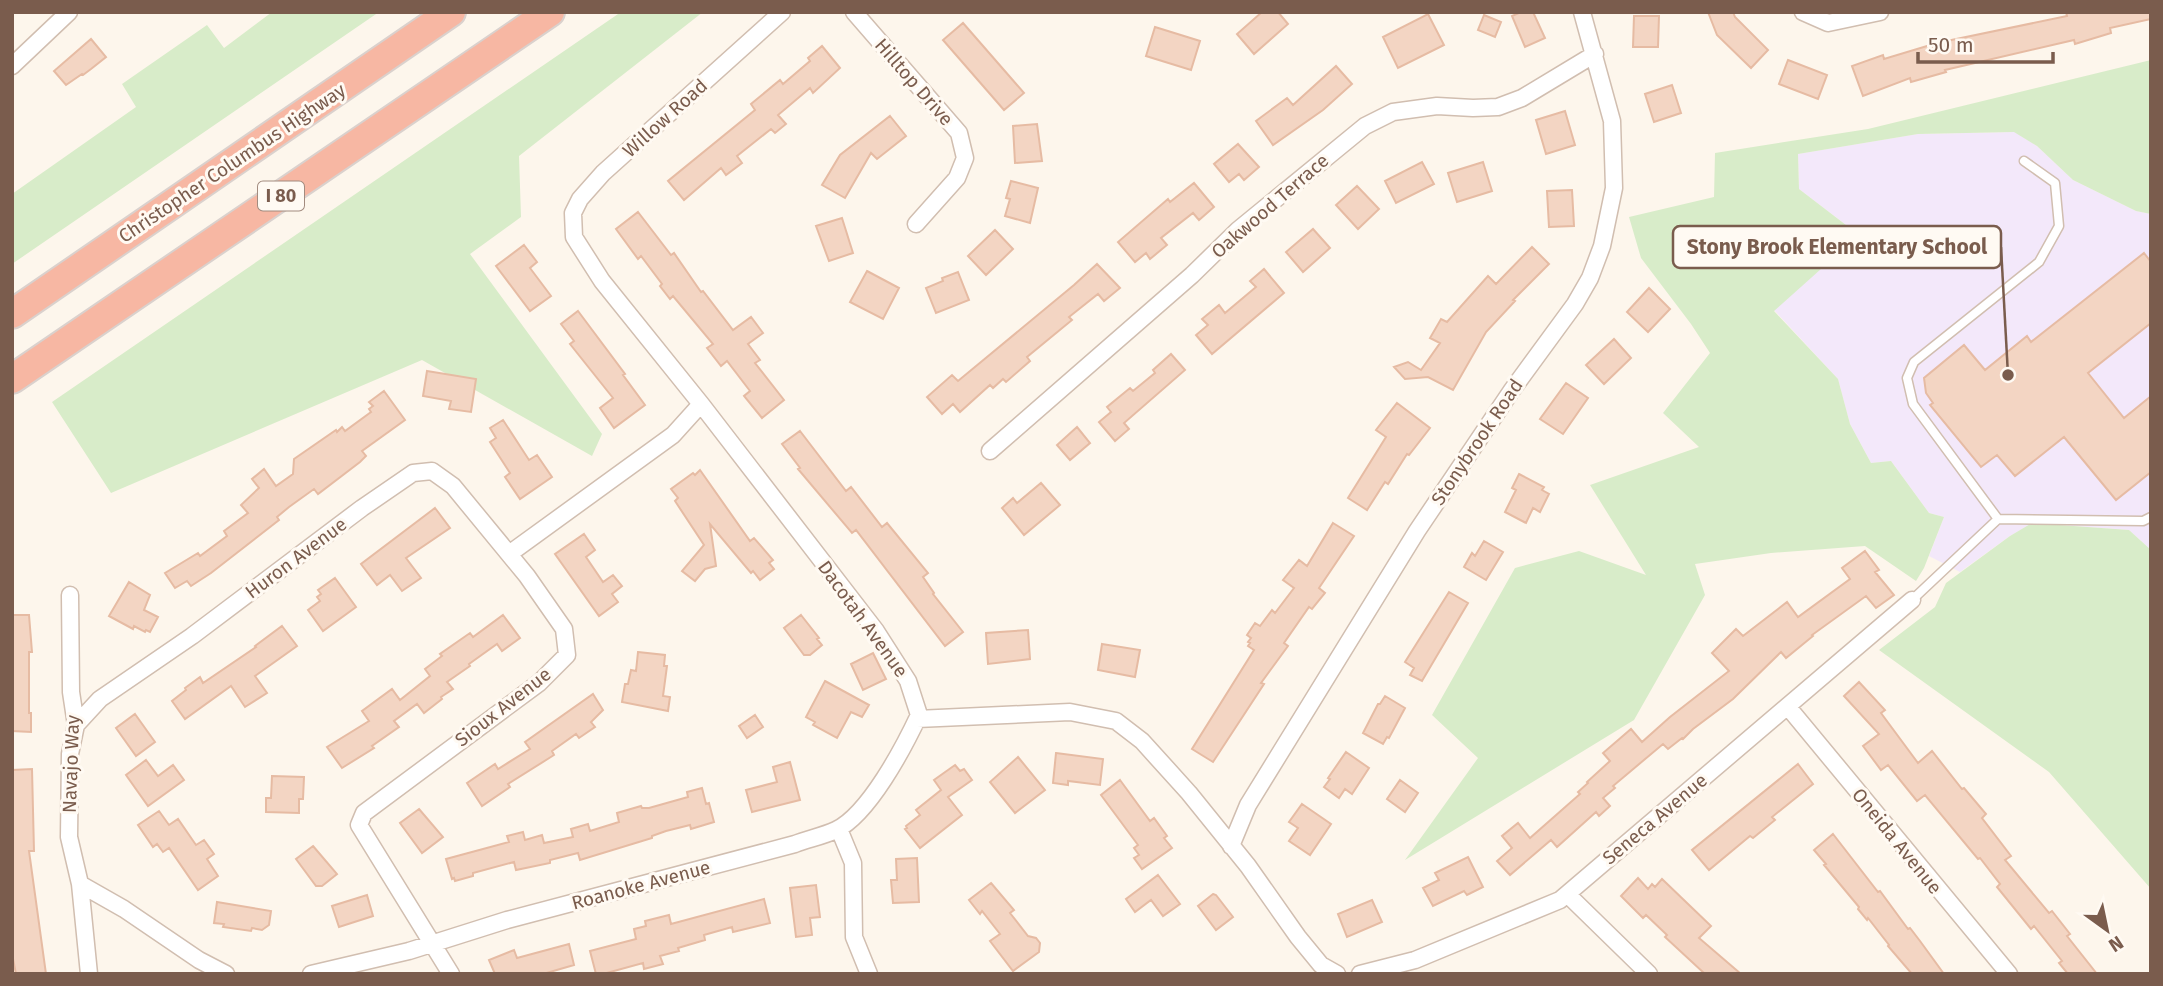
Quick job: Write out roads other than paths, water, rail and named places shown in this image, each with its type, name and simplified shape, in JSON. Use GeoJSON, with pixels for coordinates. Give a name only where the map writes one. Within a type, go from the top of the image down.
{"type":"FeatureCollection","features":[{"type":"Feature","properties":{"kind":"highway","name":"Christopher Columbus Highway"},"geometry":{"type":"LineString","coordinates":[[12,314],[451,12]]}},
{"type":"Feature","properties":{"kind":"highway","name":"I 80"},"geometry":{"type":"LineString","coordinates":[[12,379],[550,12]]}},
{"type":"Feature","properties":{"kind":"street"},"geometry":{"type":"LineString","coordinates":[[12,65],[69,12]]}},
{"type":"Feature","properties":{"kind":"street","name":"Willow Road"},"geometry":{"type":"LineString","coordinates":[[574,237],[573,213],[580,199],[603,173],[782,12]]}},
{"type":"Feature","properties":{"kind":"street","name":"Hilltop Drive"},"geometry":{"type":"LineString","coordinates":[[854,12],[959,133],[965,158],[957,177],[916,224]]}},
{"type":"Feature","properties":{"kind":"street","name":"Stonybrook Road"},"geometry":{"type":"LineString","coordinates":[[1231,846],[1248,805],[1417,531],[1512,390],[1575,304],[1590,278],[1602,246],[1614,188],[1612,121],[1582,12]]}},
{"type":"Feature","properties":{"kind":"street"},"geometry":{"type":"LineString","coordinates":[[1803,12],[1828,23],[1880,12]]}},
{"type":"Feature","properties":{"kind":"street","name":"Oakwood Terrace"},"geometry":{"type":"LineString","coordinates":[[990,451],[1192,275],[1238,230],[1365,127],[1393,112],[1437,106],[1498,107],[1522,98],[1557,79],[1595,54]]}},
{"type":"Feature","properties":{"kind":"street","name":"Dacotah Avenue"},"geometry":{"type":"LineString","coordinates":[[574,237],[602,281],[701,404],[876,631],[908,681],[919,715],[917,719]]}},
{"type":"Feature","properties":{"kind":"street"},"geometry":{"type":"LineString","coordinates":[[509,554],[673,435],[701,404]]}},
{"type":"Feature","properties":{"kind":"street","name":"Huron Avenue"},"geometry":{"type":"LineString","coordinates":[[76,725],[100,699],[192,636],[362,508],[413,473],[432,471],[453,486],[509,554]]}},
{"type":"Feature","properties":{"kind":"street","name":"Sioux Avenue"},"geometry":{"type":"LineString","coordinates":[[451,974],[359,825],[363,813],[539,683],[567,655],[564,629],[509,554]]}},
{"type":"Feature","properties":{"kind":"street","name":"Navajo Way"},"geometry":{"type":"LineString","coordinates":[[69,595],[71,692],[76,725],[70,754],[69,837],[80,884],[89,974]]}},
{"type":"Feature","properties":{"kind":"street","name":"Seneca Avenue"},"geometry":{"type":"LineString","coordinates":[[1360,974],[1415,960],[1560,900],[1912,600]]}},
{"type":"Feature","properties":{"kind":"street","name":"Oneida Avenue"},"geometry":{"type":"LineString","coordinates":[[1788,707],[2008,974]]}},
{"type":"Feature","properties":{"kind":"street"},"geometry":{"type":"LineString","coordinates":[[917,719],[1070,712],[1116,722],[1142,741],[1189,793],[1298,937],[1321,965],[1332,973]]}},
{"type":"Feature","properties":{"kind":"street","name":"Roanoke Avenue"},"geometry":{"type":"LineString","coordinates":[[311,974],[432,944],[507,920],[794,844],[839,829],[863,807],[899,757],[917,719]]}},
{"type":"Feature","properties":{"kind":"street"},"geometry":{"type":"LineString","coordinates":[[839,829],[852,863],[854,937],[869,974]]}},
{"type":"Feature","properties":{"kind":"street"},"geometry":{"type":"LineString","coordinates":[[80,884],[226,974]]}},
{"type":"Feature","properties":{"kind":"street"},"geometry":{"type":"LineString","coordinates":[[1567,894],[1649,974]]}},
{"type":"Feature","properties":{"kind":"lane"},"geometry":{"type":"LineString","coordinates":[[1998,519],[1913,404],[1906,378],[1914,362],[2039,262],[2059,226],[2054,184],[2024,160]]}},
{"type":"Feature","properties":{"kind":"lane"},"geometry":{"type":"LineString","coordinates":[[1912,600],[1998,519],[2143,521],[2151,517]]}},
{"type":"Feature","properties":{"kind":"place","name":"Stony Brook Elementary School"},"geometry":{"type":"Point","coordinates":[2008,375]}}]}
